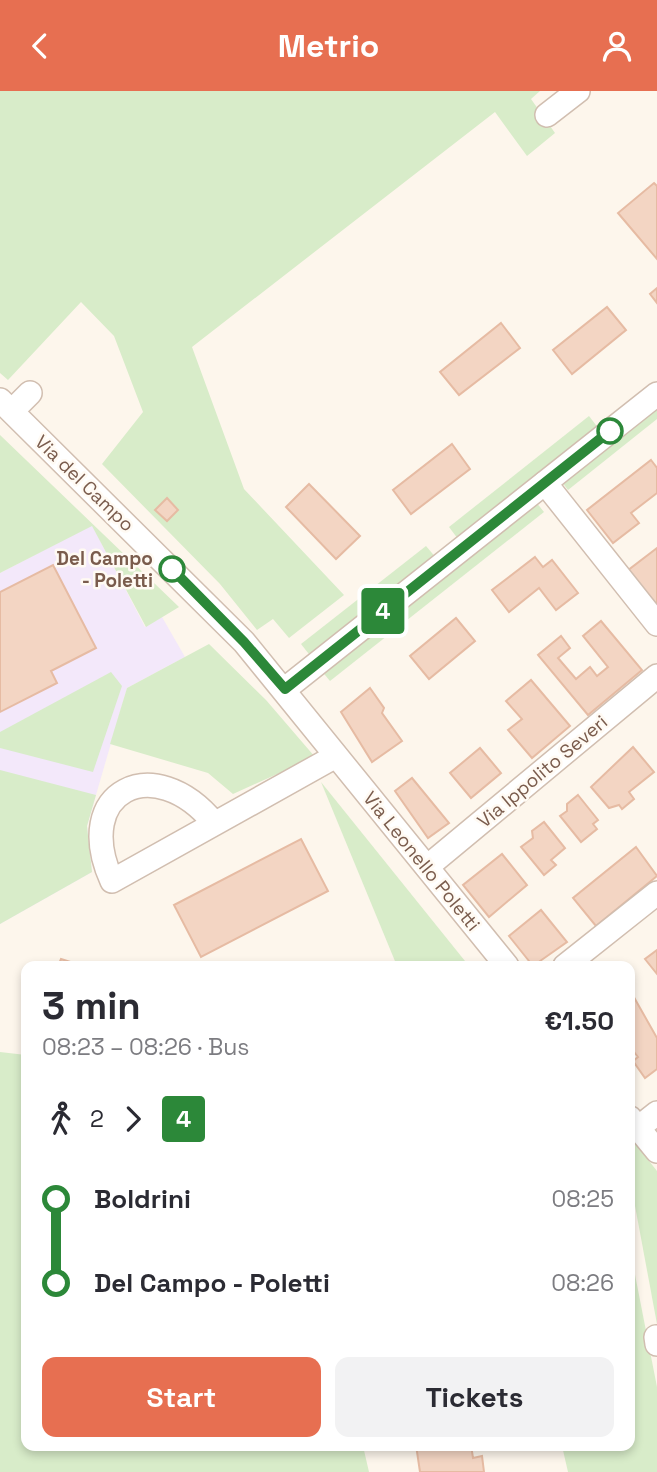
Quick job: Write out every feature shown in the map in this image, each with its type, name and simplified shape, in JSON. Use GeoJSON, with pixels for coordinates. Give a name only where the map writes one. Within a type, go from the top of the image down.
{"type":"FeatureCollection","features":[{"type":"Feature","properties":{"kind":"street"},"geometry":{"type":"LineString","coordinates":[[547,115],[578,91]]}},
{"type":"Feature","properties":{"kind":"street"},"geometry":{"type":"LineString","coordinates":[[6,406],[30,393]]}},
{"type":"Feature","properties":{"kind":"street"},"geometry":{"type":"LineString","coordinates":[[285,689],[657,394]]}},
{"type":"Feature","properties":{"kind":"street","name":"Via del Campo"},"geometry":{"type":"LineString","coordinates":[[6,406],[210,607],[285,689]]}},
{"type":"Feature","properties":{"kind":"street"},"geometry":{"type":"LineString","coordinates":[[545,483],[657,624]]}},
{"type":"Feature","properties":{"kind":"street","name":"Via Ippolito Severi"},"geometry":{"type":"LineString","coordinates":[[427,867],[657,676]]}},
{"type":"Feature","properties":{"kind":"street","name":"Via Leonello Poletti"},"geometry":{"type":"LineString","coordinates":[[285,689],[503,961]]}},
{"type":"Feature","properties":{"kind":"street"},"geometry":{"type":"LineString","coordinates":[[214,824],[200,806],[173,789],[151,784],[128,791],[117,798],[100,823],[102,855],[112,880],[214,824],[336,755]]}},
{"type":"Feature","properties":{"kind":"street"},"geometry":{"type":"LineString","coordinates":[[571,961],[657,893]]}},
{"type":"Feature","properties":{"kind":"street"},"geometry":{"type":"LineString","coordinates":[[635,1123],[657,1113]]}},
{"type":"Feature","properties":{"kind":"street"},"geometry":{"type":"LineString","coordinates":[[635,1124],[657,1151]]}},
{"type":"Feature","properties":{"kind":"shaded area"},"geometry":{"type":"Polygon","coordinates":[[[92,525],[145,627],[162,617],[185,657],[127,688],[87,826],[92,872],[0,924],[0,573],[92,525]]]}},
{"type":"Feature","properties":{"kind":"green space"},"geometry":{"type":"Polygon","coordinates":[[[0,91],[540,91],[531,99],[555,133],[527,156],[495,112],[192,347],[244,489],[344,595],[289,638],[273,619],[257,630],[220,584],[102,464],[143,412],[114,336],[81,302],[8,380],[0,373],[0,91]]]}},
{"type":"Feature","properties":{"kind":"green space"},"geometry":{"type":"Polygon","coordinates":[[[657,399],[657,419],[568,490],[559,478],[657,399]]]}},
{"type":"Feature","properties":{"kind":"green space"},"geometry":{"type":"Polygon","coordinates":[[[589,416],[599,429],[458,539],[449,527],[589,416]]]}},
{"type":"Feature","properties":{"kind":"green space"},"geometry":{"type":"Polygon","coordinates":[[[0,435],[179,607],[146,627],[92,526],[0,573],[0,435]]]}},
{"type":"Feature","properties":{"kind":"green space"},"geometry":{"type":"Polygon","coordinates":[[[532,497],[544,512],[330,681],[320,669],[532,497]]]}},
{"type":"Feature","properties":{"kind":"green space"},"geometry":{"type":"Polygon","coordinates":[[[426,546],[437,559],[312,658],[301,644],[426,546]]]}},
{"type":"Feature","properties":{"kind":"green space"},"geometry":{"type":"Polygon","coordinates":[[[209,644],[266,700],[315,757],[233,794],[208,773],[110,744],[127,688],[209,644]]]}},
{"type":"Feature","properties":{"kind":"green space"},"geometry":{"type":"Polygon","coordinates":[[[111,672],[122,686],[93,772],[0,748],[0,732],[111,672]]]}},
{"type":"Feature","properties":{"kind":"green space"},"geometry":{"type":"Polygon","coordinates":[[[0,770],[96,795],[87,826],[92,872],[0,924],[0,770]]]}},
{"type":"Feature","properties":{"kind":"green space"},"geometry":{"type":"Polygon","coordinates":[[[321,782],[465,961],[395,961],[321,782]]]}},
{"type":"Feature","properties":{"kind":"green space"},"geometry":{"type":"Polygon","coordinates":[[[0,1052],[21,1054],[21,1451],[364,1451],[369,1472],[0,1472],[0,1052]]]}},
{"type":"Feature","properties":{"kind":"green space"},"geometry":{"type":"Polygon","coordinates":[[[635,1143],[657,1171],[657,1324],[635,1206],[635,1143]]]}},
{"type":"Feature","properties":{"kind":"green space"},"geometry":{"type":"Polygon","coordinates":[[[635,1275],[657,1387],[657,1472],[568,1472],[563,1451],[635,1451],[635,1275]]]}},
{"type":"Feature","properties":{"kind":"building"},"geometry":{"type":"Polygon","coordinates":[[[654,183],[657,186],[657,259],[618,213],[654,183]]]}},
{"type":"Feature","properties":{"kind":"building"},"geometry":{"type":"Polygon","coordinates":[[[657,288],[657,303],[650,294],[657,288]]]}},
{"type":"Feature","properties":{"kind":"building"},"geometry":{"type":"Polygon","coordinates":[[[607,307],[626,330],[572,374],[553,350],[607,307]]]}},
{"type":"Feature","properties":{"kind":"building"},"geometry":{"type":"Polygon","coordinates":[[[501,323],[520,348],[459,395],[440,372],[501,323]]]}},
{"type":"Feature","properties":{"kind":"building"},"geometry":{"type":"Polygon","coordinates":[[[452,444],[470,469],[411,514],[393,490],[452,444]]]}},
{"type":"Feature","properties":{"kind":"building"},"geometry":{"type":"Polygon","coordinates":[[[651,460],[657,468],[657,493],[631,513],[639,523],[613,543],[587,510],[651,460]]]}},
{"type":"Feature","properties":{"kind":"building"},"geometry":{"type":"Polygon","coordinates":[[[309,484],[360,536],[336,559],[286,507],[309,484]]]}},
{"type":"Feature","properties":{"kind":"building"},"geometry":{"type":"Polygon","coordinates":[[[167,498],[178,510],[167,521],[155,510],[167,498]]]}},
{"type":"Feature","properties":{"kind":"building"},"geometry":{"type":"Polygon","coordinates":[[[657,548],[657,609],[627,571],[657,548]]]}},
{"type":"Feature","properties":{"kind":"building"},"geometry":{"type":"Polygon","coordinates":[[[535,557],[543,567],[552,560],[578,593],[556,610],[539,588],[509,612],[492,590],[535,557]]]}},
{"type":"Feature","properties":{"kind":"building"},"geometry":{"type":"Polygon","coordinates":[[[53,565],[96,648],[51,671],[57,683],[0,712],[0,592],[53,565]]]}},
{"type":"Feature","properties":{"kind":"building"},"geometry":{"type":"Polygon","coordinates":[[[456,618],[475,641],[429,679],[410,656],[456,618]]]}},
{"type":"Feature","properties":{"kind":"building"},"geometry":{"type":"Polygon","coordinates":[[[601,621],[642,670],[588,715],[538,655],[561,636],[570,648],[558,658],[576,679],[590,667],[597,676],[608,667],[583,636],[601,621]]]}},
{"type":"Feature","properties":{"kind":"building"},"geometry":{"type":"Polygon","coordinates":[[[531,680],[570,726],[532,758],[508,730],[522,719],[506,701],[531,680]]]}},
{"type":"Feature","properties":{"kind":"building"},"geometry":{"type":"Polygon","coordinates":[[[370,688],[384,708],[382,713],[402,741],[372,762],[341,712],[370,688]]]}},
{"type":"Feature","properties":{"kind":"building"},"geometry":{"type":"Polygon","coordinates":[[[633,747],[654,772],[629,792],[634,799],[622,809],[619,805],[609,808],[591,787],[633,747]]]}},
{"type":"Feature","properties":{"kind":"building"},"geometry":{"type":"Polygon","coordinates":[[[480,748],[501,773],[471,798],[450,773],[480,748]]]}},
{"type":"Feature","properties":{"kind":"building"},"geometry":{"type":"Polygon","coordinates":[[[412,778],[449,823],[428,838],[395,791],[412,778]]]}},
{"type":"Feature","properties":{"kind":"building"},"geometry":{"type":"Polygon","coordinates":[[[578,795],[598,820],[593,824],[597,829],[581,842],[560,816],[567,811],[567,804],[578,795]]]}},
{"type":"Feature","properties":{"kind":"building"},"geometry":{"type":"Polygon","coordinates":[[[544,822],[565,848],[551,860],[556,865],[544,875],[521,847],[533,838],[532,831],[544,822]]]}},
{"type":"Feature","properties":{"kind":"building"},"geometry":{"type":"Polygon","coordinates":[[[301,839],[328,891],[201,957],[174,905],[301,839]]]}},
{"type":"Feature","properties":{"kind":"building"},"geometry":{"type":"Polygon","coordinates":[[[636,847],[657,876],[596,926],[573,898],[636,847]]]}},
{"type":"Feature","properties":{"kind":"building"},"geometry":{"type":"Polygon","coordinates":[[[502,854],[527,885],[489,917],[463,885],[502,854]]]}},
{"type":"Feature","properties":{"kind":"building"},"geometry":{"type":"Polygon","coordinates":[[[541,910],[567,942],[540,961],[529,961],[509,936],[541,910]]]}},
{"type":"Feature","properties":{"kind":"building"},"geometry":{"type":"Polygon","coordinates":[[[657,950],[657,974],[645,959],[657,950]]]}},
{"type":"Feature","properties":{"kind":"building"},"geometry":{"type":"Polygon","coordinates":[[[635,999],[657,1038],[657,1069],[645,1078],[635,1064],[638,1057],[635,1053],[635,999]]]}},
{"type":"Feature","properties":{"kind":"building"},"geometry":{"type":"Polygon","coordinates":[[[417,1451],[472,1451],[473,1458],[482,1456],[484,1472],[420,1472],[417,1451]]]}},
{"type":"Feature","properties":{"kind":"bus line","name":"4"},"geometry":{"type":"LineString","coordinates":[[172,569],[244,642],[285,689],[610,431]]}},
{"type":"Feature","properties":{"kind":"place","name":"Del Campo - Poletti"},"geometry":{"type":"Point","coordinates":[172,569]}}]}
